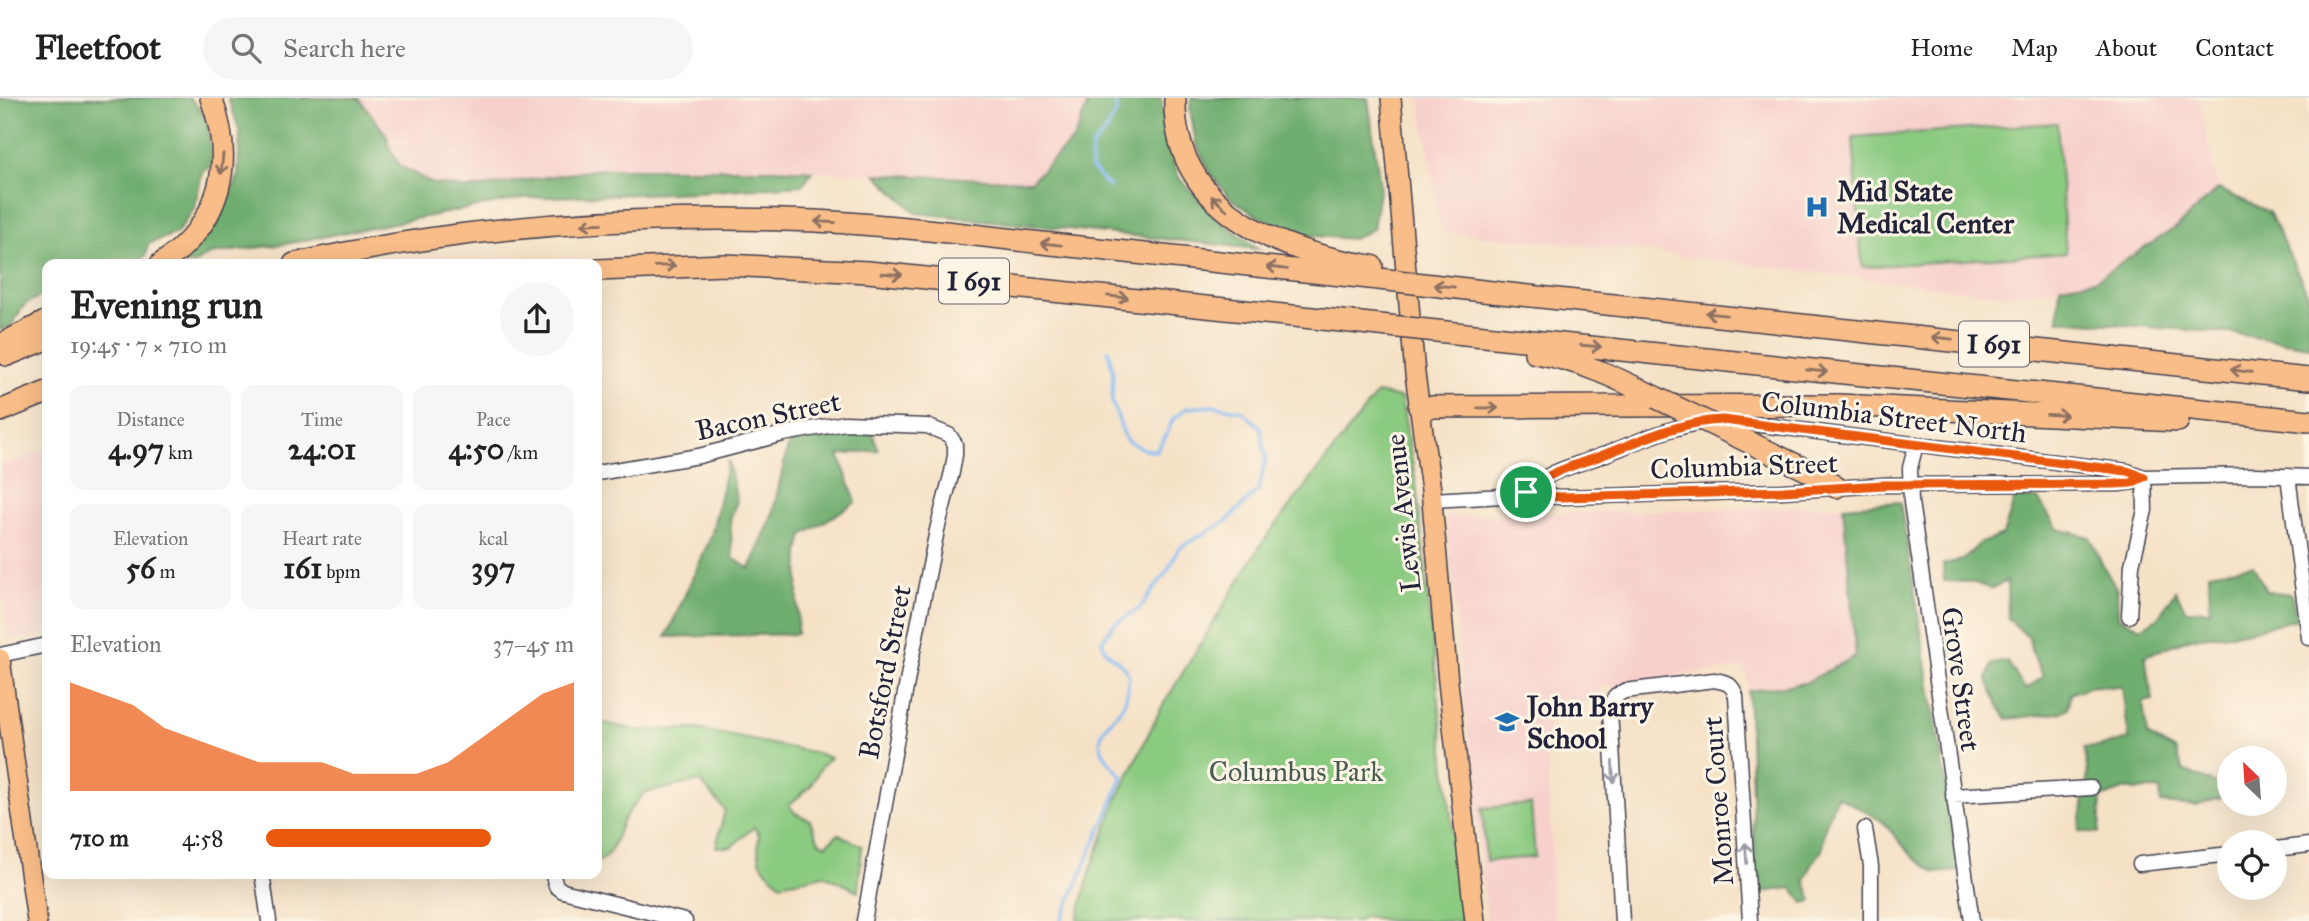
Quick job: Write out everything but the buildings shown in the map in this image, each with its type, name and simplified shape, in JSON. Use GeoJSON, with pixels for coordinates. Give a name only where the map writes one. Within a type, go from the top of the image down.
{"type":"FeatureCollection","features":[{"type":"Feature","properties":{"kind":"highway"},"geometry":{"type":"LineString","coordinates":[[168,259],[200,229],[219,186],[223,144],[211,98]]}},
{"type":"Feature","properties":{"kind":"highway"},"geometry":{"type":"LineString","coordinates":[[1175,98],[1176,124],[1182,151],[1194,176],[1212,197],[1237,218],[1275,239],[1346,269]]}},
{"type":"Feature","properties":{"kind":"highway","name":"I 691"},"geometry":{"type":"LineString","coordinates":[[320,259],[391,245],[505,230],[653,221],[758,220],[842,223],[1346,269],[1380,268],[1397,281],[2309,379]]}},
{"type":"Feature","properties":{"kind":"highway","name":"I 691"},"geometry":{"type":"LineString","coordinates":[[602,270],[725,265],[844,270],[2309,421]]}},
{"type":"Feature","properties":{"kind":"highway"},"geometry":{"type":"LineString","coordinates":[[0,345],[42,324]]}},
{"type":"Feature","properties":{"kind":"highway"},"geometry":{"type":"LineString","coordinates":[[1471,336],[1490,346],[1545,354],[1605,372],[1815,474],[1836,487]]}},
{"type":"Feature","properties":{"kind":"highway"},"geometry":{"type":"LineString","coordinates":[[0,357],[42,341]]}},
{"type":"Feature","properties":{"kind":"highway"},"geometry":{"type":"LineString","coordinates":[[0,411],[42,394]]}},
{"type":"Feature","properties":{"kind":"highway"},"geometry":{"type":"LineString","coordinates":[[1419,407],[1839,405],[2216,424],[2253,415]]}},
{"type":"Feature","properties":{"kind":"main road","name":"Lewis Avenue"},"geometry":{"type":"LineString","coordinates":[[1391,98],[1415,374],[1432,500],[1446,668],[1475,921]]}},
{"type":"Feature","properties":{"kind":"main road"},"geometry":{"type":"LineString","coordinates":[[0,657],[3,700],[37,921]]}},
{"type":"Feature","properties":{"kind":"street","name":"Columbia Street North"},"geometry":{"type":"LineString","coordinates":[[1526,492],[1538,481],[1559,471],[1662,433],[1706,421],[1742,421],[2127,471],[2144,477]]}},
{"type":"Feature","properties":{"kind":"street","name":"Bacon Street"},"geometry":{"type":"LineString","coordinates":[[602,472],[699,456],[783,434],[845,423],[927,426],[949,435]]}},
{"type":"Feature","properties":{"kind":"street","name":"Botsford Street"},"geometry":{"type":"LineString","coordinates":[[864,921],[909,671],[937,530],[953,472],[955,444],[949,435]]}},
{"type":"Feature","properties":{"kind":"street","name":"Grove Street"},"geometry":{"type":"LineString","coordinates":[[1916,444],[1911,459],[1909,484],[1972,921]]}},
{"type":"Feature","properties":{"kind":"street"},"geometry":{"type":"LineString","coordinates":[[2288,476],[2309,638]]}},
{"type":"Feature","properties":{"kind":"street","name":"Columbia Street"},"geometry":{"type":"LineString","coordinates":[[1432,500],[1526,492],[1562,497],[1783,491],[1909,484],[2115,484],[2131,483],[2144,477],[2309,477]]}},
{"type":"Feature","properties":{"kind":"street"},"geometry":{"type":"LineString","coordinates":[[2129,616],[2132,565],[2145,510],[2144,477]]}},
{"type":"Feature","properties":{"kind":"street"},"geometry":{"type":"LineString","coordinates":[[0,657],[42,646]]}},
{"type":"Feature","properties":{"kind":"street","name":"Monroe Court"},"geometry":{"type":"LineString","coordinates":[[1622,921],[1610,710],[1612,700],[1625,691],[1714,680],[1726,682],[1733,687],[1736,696],[1750,921]]}},
{"type":"Feature","properties":{"kind":"street"},"geometry":{"type":"LineString","coordinates":[[1953,796],[2091,788]]}},
{"type":"Feature","properties":{"kind":"street"},"geometry":{"type":"LineString","coordinates":[[1865,829],[1871,866],[1871,921]]}},
{"type":"Feature","properties":{"kind":"street"},"geometry":{"type":"LineString","coordinates":[[2287,848],[2309,845]]}},
{"type":"Feature","properties":{"kind":"street"},"geometry":{"type":"LineString","coordinates":[[2140,864],[2217,855]]}},
{"type":"Feature","properties":{"kind":"street"},"geometry":{"type":"LineString","coordinates":[[263,879],[269,921]]}},
{"type":"Feature","properties":{"kind":"street"},"geometry":{"type":"LineString","coordinates":[[554,880],[564,891],[685,921]]}},
{"type":"Feature","properties":{"kind":"shaded area"},"geometry":{"type":"Polygon","coordinates":[[[359,98],[1090,98],[1074,139],[1031,181],[773,169],[600,169],[468,189],[431,183],[400,166],[388,145],[387,136],[359,98]]]}},
{"type":"Feature","properties":{"kind":"shaded area","name":"Mid State Medical Center"},"geometry":{"type":"Polygon","coordinates":[[[1420,98],[2199,98],[2218,189],[2178,226],[2095,280],[2009,296],[1641,251],[1441,232],[1420,98]]]}},
{"type":"Feature","properties":{"kind":"shaded area"},"geometry":{"type":"Polygon","coordinates":[[[42,451],[42,634],[9,641],[0,577],[0,466],[42,451]]]}},
{"type":"Feature","properties":{"kind":"shaded area","name":"John Barry School"},"geometry":{"type":"Polygon","coordinates":[[[1843,506],[1856,656],[1805,683],[1748,691],[1745,668],[1695,673],[1600,687],[1600,700],[1546,709],[1554,921],[1487,921],[1446,516],[1843,506]]]}},
{"type":"Feature","properties":{"kind":"green space"},"geometry":{"type":"Polygon","coordinates":[[[0,98],[190,98],[207,118],[212,165],[202,172],[195,207],[177,233],[148,244],[146,255],[142,259],[42,259],[42,296],[25,304],[11,326],[0,330],[0,98]]]}},
{"type":"Feature","properties":{"kind":"green space"},"geometry":{"type":"Polygon","coordinates":[[[228,98],[359,98],[387,136],[388,145],[400,166],[431,183],[468,189],[600,169],[813,171],[802,185],[523,198],[285,244],[210,254],[202,259],[185,259],[217,225],[238,177],[240,132],[228,98]]]}},
{"type":"Feature","properties":{"kind":"green space"},"geometry":{"type":"Polygon","coordinates":[[[1090,98],[1161,98],[1167,144],[1179,178],[1217,219],[1259,249],[916,213],[876,174],[1031,181],[1074,139],[1090,98]]]}},
{"type":"Feature","properties":{"kind":"green space"},"geometry":{"type":"Polygon","coordinates":[[[1191,98],[1368,98],[1380,186],[1373,229],[1353,239],[1303,235],[1261,218],[1230,198],[1210,173],[1196,143],[1190,109],[1191,98]]]}},
{"type":"Feature","properties":{"kind":"green space"},"geometry":{"type":"Polygon","coordinates":[[[2057,123],[2066,253],[1862,267],[1853,137],[2057,123]]]}},
{"type":"Feature","properties":{"kind":"green space"},"geometry":{"type":"Polygon","coordinates":[[[2218,189],[2269,212],[2309,297],[2309,346],[2230,333],[2058,320],[2060,286],[2095,280],[2178,226],[2218,189]]]}},
{"type":"Feature","properties":{"kind":"green space","name":"Columbus Park"},"geometry":{"type":"Polygon","coordinates":[[[1377,393],[1401,398],[1416,484],[1462,921],[1390,921],[1365,916],[1358,921],[1077,921],[1090,872],[1117,799],[1160,710],[1262,543],[1377,393]]]}},
{"type":"Feature","properties":{"kind":"green space"},"geometry":{"type":"Polygon","coordinates":[[[872,433],[879,450],[839,455],[856,502],[803,535],[799,552],[797,634],[666,637],[711,537],[728,460],[737,501],[730,520],[733,558],[750,569],[772,516],[789,442],[872,433]]]}},
{"type":"Feature","properties":{"kind":"green space"},"geometry":{"type":"Polygon","coordinates":[[[2015,498],[2038,499],[2058,529],[2090,537],[2117,589],[2118,617],[2141,628],[2159,617],[2175,591],[2186,610],[2210,611],[2209,573],[2253,565],[2266,591],[2291,594],[2297,619],[2240,633],[2191,638],[2145,656],[2153,700],[2143,702],[2147,735],[2176,751],[2183,770],[2217,784],[2217,799],[2196,806],[2161,803],[2160,789],[2123,790],[2101,798],[2099,833],[2079,831],[2088,774],[2084,748],[2129,739],[2122,687],[2091,686],[2070,694],[2068,708],[2059,713],[2007,719],[1998,706],[1987,678],[1992,664],[2007,661],[2026,690],[2043,676],[2031,650],[2029,638],[2008,618],[2007,581],[1991,589],[1972,582],[1944,581],[1943,564],[1963,560],[1980,543],[2003,535],[2015,498]]]}},
{"type":"Feature","properties":{"kind":"green space"},"geometry":{"type":"Polygon","coordinates":[[[1900,502],[1960,871],[1935,873],[1914,858],[1882,821],[1837,796],[1825,827],[1822,850],[1805,881],[1812,901],[1804,903],[1792,888],[1756,893],[1748,691],[1805,683],[1856,656],[1843,506],[1900,502]]]}},
{"type":"Feature","properties":{"kind":"green space"},"geometry":{"type":"Polygon","coordinates":[[[602,723],[636,730],[697,729],[817,753],[830,758],[821,767],[810,787],[789,805],[795,813],[810,820],[819,842],[826,845],[838,834],[862,846],[858,891],[824,875],[781,884],[761,863],[758,851],[759,835],[754,827],[731,847],[716,847],[725,810],[700,781],[644,793],[623,820],[611,850],[602,860],[602,723]]]}},
{"type":"Feature","properties":{"kind":"green space"},"geometry":{"type":"Polygon","coordinates":[[[1531,804],[1535,857],[1486,861],[1482,808],[1531,804]]]}},
{"type":"Feature","properties":{"kind":"waterway"},"geometry":{"type":"LineString","coordinates":[[1109,187],[1091,168],[1092,146],[1105,133],[1117,111],[1114,98]]}},
{"type":"Feature","properties":{"kind":"waterway"},"geometry":{"type":"LineString","coordinates":[[1061,921],[1123,777],[1101,747],[1101,736],[1126,699],[1129,677],[1124,667],[1106,651],[1102,641],[1114,624],[1139,609],[1168,570],[1179,548],[1228,520],[1259,489],[1266,457],[1260,427],[1242,411],[1216,406],[1187,408],[1173,419],[1156,451],[1143,449],[1126,440],[1112,402],[1113,372],[1108,350]]}},
{"type":"Feature","properties":{"kind":"place","name":"Mid State Medical Center"},"geometry":{"type":"Point","coordinates":[1817,207]}},
{"type":"Feature","properties":{"kind":"place","name":"John Barry School"},"geometry":{"type":"Point","coordinates":[1507,722]}},
{"type":"Feature","properties":{"kind":"route"},"geometry":{"type":"LineString","coordinates":[[1723,420],[2127,471],[2144,477],[2131,483],[2115,484],[1883,485],[1783,491],[1562,497],[1526,492],[1547,476],[1652,436],[1679,427],[1723,420]]}}]}
